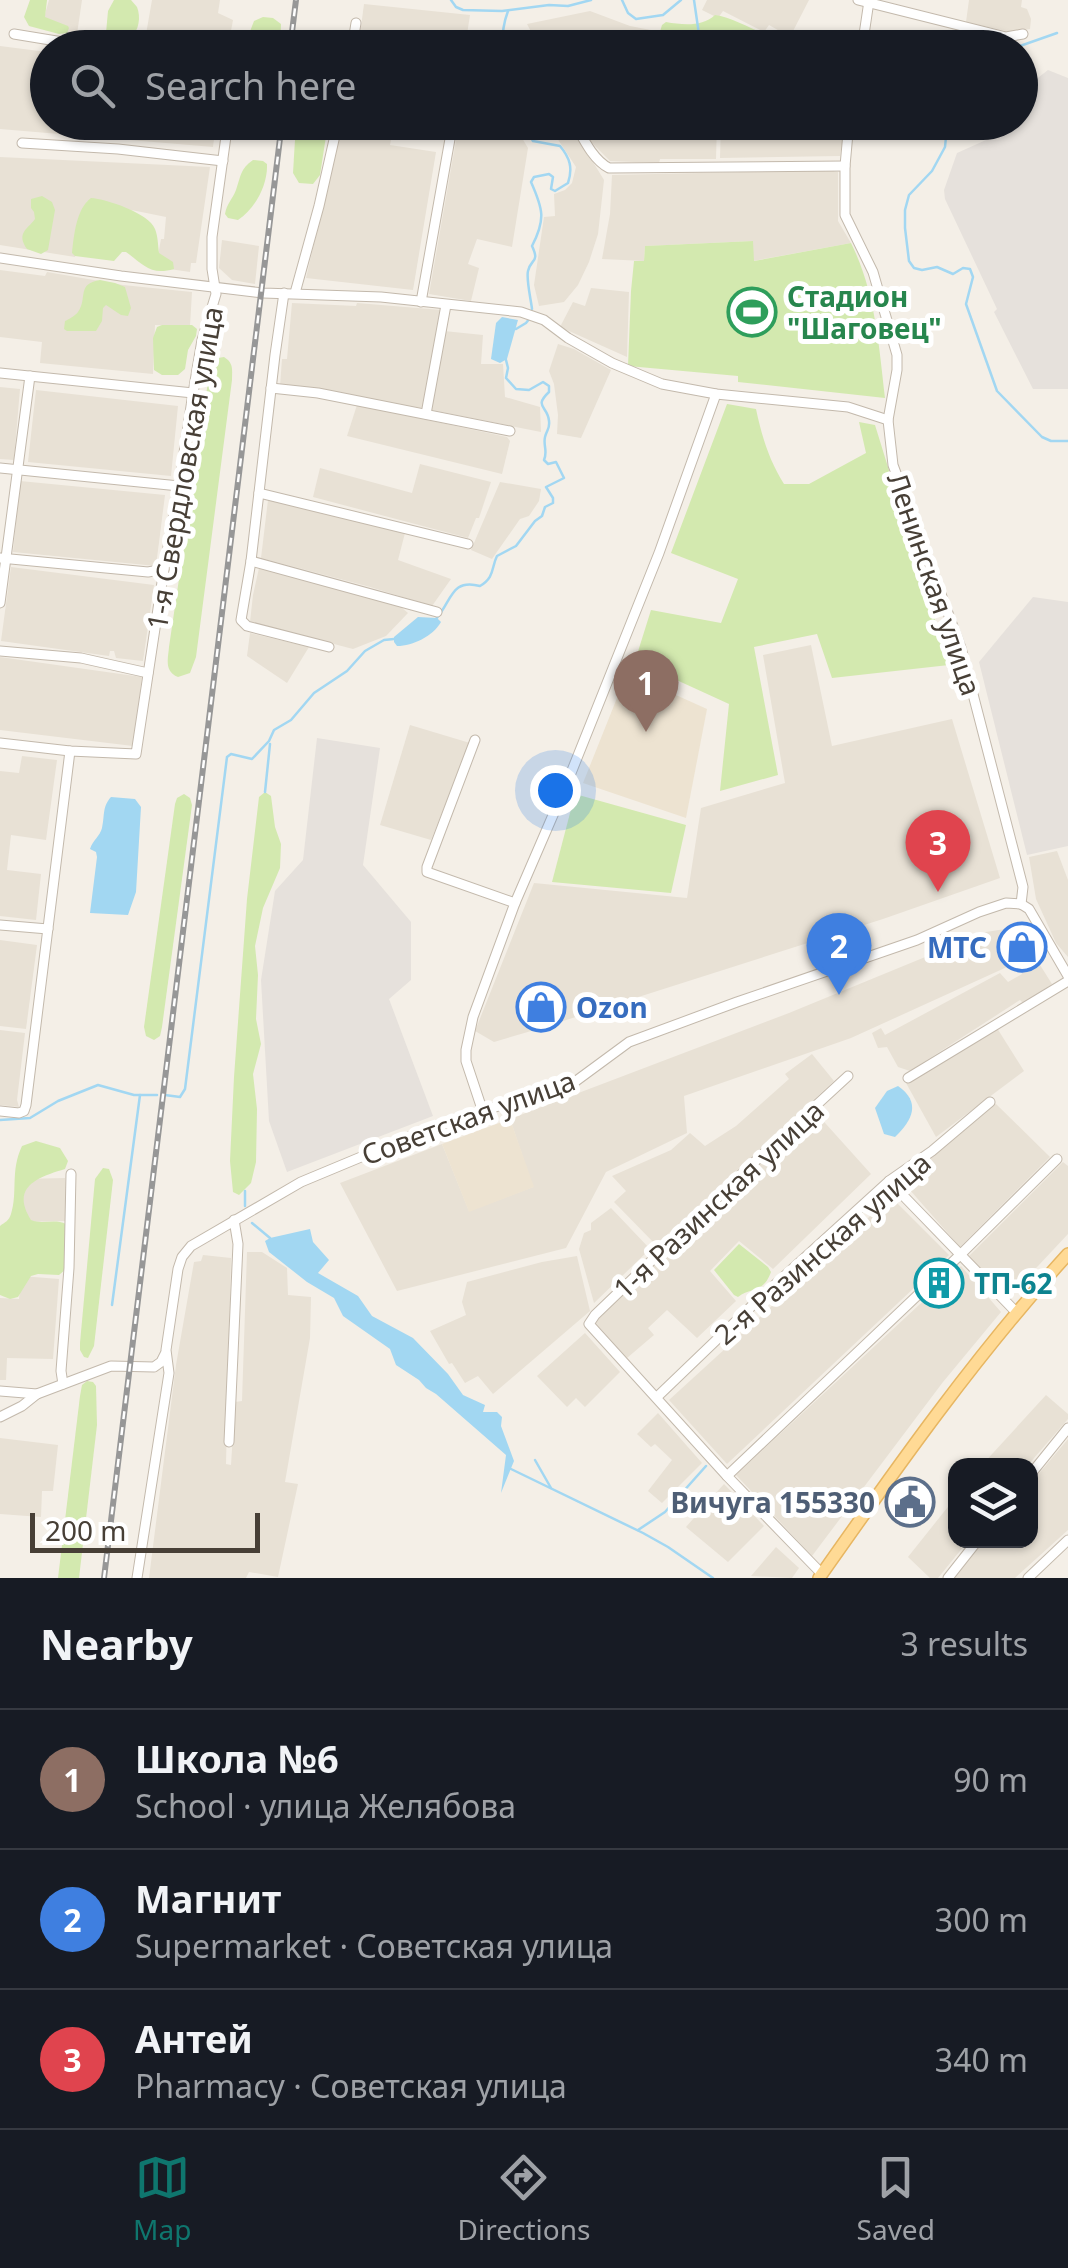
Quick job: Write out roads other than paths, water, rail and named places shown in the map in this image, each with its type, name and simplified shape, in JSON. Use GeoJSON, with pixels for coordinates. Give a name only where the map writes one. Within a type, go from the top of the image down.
{"type":"FeatureCollection","features":[{"type":"Feature","properties":{"kind":"main road"},"geometry":{"type":"LineString","coordinates":[[820,1576],[1016,1312],[1068,1254]]}},
{"type":"Feature","properties":{"kind":"street"},"geometry":{"type":"LineString","coordinates":[[863,30],[865,1],[979,30]]}},
{"type":"Feature","properties":{"kind":"street"},"geometry":{"type":"LineString","coordinates":[[355,30],[356,23]]}},
{"type":"Feature","properties":{"kind":"street"},"geometry":{"type":"LineString","coordinates":[[14,34],[30,37]]}},
{"type":"Feature","properties":{"kind":"street","name":"1-я Свердловская улица"},"geometry":{"type":"LineString","coordinates":[[70,751],[136,754],[202,340],[216,294],[212,237],[226,140]]}},
{"type":"Feature","properties":{"kind":"street"},"geometry":{"type":"LineString","coordinates":[[329,647],[247,626],[241,620],[271,388],[290,293],[319,206],[334,140]]}},
{"type":"Feature","properties":{"kind":"street"},"geometry":{"type":"LineString","coordinates":[[422,302],[449,140]]}},
{"type":"Feature","properties":{"kind":"street"},"geometry":{"type":"LineString","coordinates":[[586,140],[603,166],[609,168],[845,166]]}},
{"type":"Feature","properties":{"kind":"street","name":"Ленинская улица"},"geometry":{"type":"LineString","coordinates":[[848,140],[845,215],[873,272],[897,355],[888,420],[893,465],[961,648],[1024,887],[1021,904],[1028,909],[1068,978]]}},
{"type":"Feature","properties":{"kind":"street"},"geometry":{"type":"LineString","coordinates":[[22,144],[118,149],[223,161]]}},
{"type":"Feature","properties":{"kind":"street"},"geometry":{"type":"LineString","coordinates":[[0,258],[262,292],[521,312],[534,315],[612,363],[662,384],[716,394],[848,407],[888,420]]}},
{"type":"Feature","properties":{"kind":"street"},"geometry":{"type":"LineString","coordinates":[[426,414],[446,306]]}},
{"type":"Feature","properties":{"kind":"street"},"geometry":{"type":"LineString","coordinates":[[0,374],[193,393]]}},
{"type":"Feature","properties":{"kind":"street"},"geometry":{"type":"LineString","coordinates":[[0,603],[30,376]]}},
{"type":"Feature","properties":{"kind":"street"},"geometry":{"type":"LineString","coordinates":[[271,388],[510,431]]}},
{"type":"Feature","properties":{"kind":"street"},"geometry":{"type":"LineString","coordinates":[[482,1109],[466,1062],[474,1016],[515,903],[638,606],[716,394]]}},
{"type":"Feature","properties":{"kind":"street"},"geometry":{"type":"LineString","coordinates":[[0,468],[180,486]]}},
{"type":"Feature","properties":{"kind":"street"},"geometry":{"type":"LineString","coordinates":[[259,492],[468,544]]}},
{"type":"Feature","properties":{"kind":"street"},"geometry":{"type":"LineString","coordinates":[[3,558],[148,572],[164,569]]}},
{"type":"Feature","properties":{"kind":"street"},"geometry":{"type":"LineString","coordinates":[[251,561],[437,612]]}},
{"type":"Feature","properties":{"kind":"street"},"geometry":{"type":"LineString","coordinates":[[0,650],[81,658],[148,672]]}},
{"type":"Feature","properties":{"kind":"street"},"geometry":{"type":"LineString","coordinates":[[475,740],[427,872],[515,903]]}},
{"type":"Feature","properties":{"kind":"street"},"geometry":{"type":"LineString","coordinates":[[0,743],[70,751],[26,1105],[19,1113],[0,1111]]}},
{"type":"Feature","properties":{"kind":"street","name":"Советская улица"},"geometry":{"type":"LineString","coordinates":[[166,1350],[182,1257],[199,1240],[301,1182],[482,1109],[576,1081],[629,1042],[917,940],[1006,902],[1021,904]]}},
{"type":"Feature","properties":{"kind":"street"},"geometry":{"type":"LineString","coordinates":[[0,925],[48,930]]}},
{"type":"Feature","properties":{"kind":"street"},"geometry":{"type":"LineString","coordinates":[[908,1078],[1068,978]]}},
{"type":"Feature","properties":{"kind":"street","name":"1-я Разинская улица"},"geometry":{"type":"LineString","coordinates":[[657,1397],[589,1324],[748,1167],[848,1076]]}},
{"type":"Feature","properties":{"kind":"street","name":"2-я Разинская улица"},"geometry":{"type":"LineString","coordinates":[[657,1397],[889,1181],[990,1102]]}},
{"type":"Feature","properties":{"kind":"street"},"geometry":{"type":"LineString","coordinates":[[727,1476],[960,1256],[1056,1159]]}},
{"type":"Feature","properties":{"kind":"street"},"geometry":{"type":"LineString","coordinates":[[63,1384],[60,1370],[69,1268],[71,1174]]}},
{"type":"Feature","properties":{"kind":"street"},"geometry":{"type":"LineString","coordinates":[[889,1181],[1016,1312]]}},
{"type":"Feature","properties":{"kind":"street"},"geometry":{"type":"LineString","coordinates":[[229,1442],[238,1244],[234,1220]]}},
{"type":"Feature","properties":{"kind":"street"},"geometry":{"type":"LineString","coordinates":[[0,1417],[36,1394],[97,1370],[111,1366],[154,1367],[166,1350]]}},
{"type":"Feature","properties":{"kind":"street"},"geometry":{"type":"LineString","coordinates":[[138,1578],[169,1373],[166,1350]]}},
{"type":"Feature","properties":{"kind":"street"},"geometry":{"type":"LineString","coordinates":[[0,1391],[36,1394]]}},
{"type":"Feature","properties":{"kind":"street"},"geometry":{"type":"LineString","coordinates":[[657,1397],[820,1576]]}},
{"type":"Feature","properties":{"kind":"street"},"geometry":{"type":"LineString","coordinates":[[1038,1465],[1068,1428]]}},
{"type":"Feature","properties":{"kind":"street"},"geometry":{"type":"LineString","coordinates":[[1028,1578],[1068,1540]]}},
{"type":"Feature","properties":{"kind":"street"},"geometry":{"type":"LineString","coordinates":[[948,1578],[972,1548]]}},
{"type":"Feature","properties":{"kind":"water"},"geometry":{"type":"Polygon","coordinates":[[[502,317],[518,320],[507,359],[500,363],[491,359],[496,323],[502,317]]]}},
{"type":"Feature","properties":{"kind":"water"},"geometry":{"type":"Polygon","coordinates":[[[418,617],[437,618],[441,622],[422,639],[397,646],[394,637],[418,617]]]}},
{"type":"Feature","properties":{"kind":"water"},"geometry":{"type":"Polygon","coordinates":[[[111,797],[135,799],[141,807],[136,892],[128,915],[90,913],[97,857],[90,849],[101,831],[111,797]]]}},
{"type":"Feature","properties":{"kind":"water"},"geometry":{"type":"Polygon","coordinates":[[[898,1086],[910,1098],[912,1111],[895,1137],[884,1134],[875,1108],[887,1091],[898,1086]]]}},
{"type":"Feature","properties":{"kind":"water"},"geometry":{"type":"Polygon","coordinates":[[[310,1229],[313,1242],[329,1260],[318,1273],[358,1296],[372,1316],[413,1338],[463,1395],[485,1405],[483,1412],[497,1412],[502,1417],[501,1426],[514,1461],[501,1493],[506,1455],[396,1365],[390,1349],[343,1316],[334,1298],[269,1252],[265,1241],[270,1238],[310,1229]]]}},
{"type":"Feature","properties":{"kind":"waterway"},"geometry":{"type":"LineString","coordinates":[[451,0],[463,10],[502,11],[568,6],[591,0]]}},
{"type":"Feature","properties":{"kind":"waterway"},"geometry":{"type":"LineString","coordinates":[[622,0],[636,19],[663,15],[681,0]]}},
{"type":"Feature","properties":{"kind":"waterway"},"geometry":{"type":"LineString","coordinates":[[694,0],[698,30]]}},
{"type":"Feature","properties":{"kind":"waterway"},"geometry":{"type":"LineString","coordinates":[[503,30],[508,11]]}},
{"type":"Feature","properties":{"kind":"waterway"},"geometry":{"type":"LineString","coordinates":[[1038,40],[1057,33]]}},
{"type":"Feature","properties":{"kind":"waterway"},"geometry":{"type":"LineString","coordinates":[[532,140],[560,146],[570,168],[568,183],[555,191],[551,189],[553,177],[549,174],[534,177],[531,182],[541,214],[532,246],[535,258],[528,275],[532,309]]}},
{"type":"Feature","properties":{"kind":"waterway"},"geometry":{"type":"LineString","coordinates":[[946,140],[932,171],[909,195],[905,210],[909,261],[922,270],[937,267],[953,274],[970,269],[973,277],[966,304],[997,391],[1042,437],[1068,441]]}},
{"type":"Feature","properties":{"kind":"waterway"},"geometry":{"type":"LineString","coordinates":[[516,329],[530,318]]}},
{"type":"Feature","properties":{"kind":"waterway"},"geometry":{"type":"LineString","coordinates":[[436,619],[458,588],[480,586],[488,579],[497,556],[516,546],[545,507],[553,503],[546,487],[564,478],[556,462],[548,464],[544,460],[549,424],[542,404],[549,386],[543,382],[529,390],[516,389],[506,378],[506,360]]}},
{"type":"Feature","properties":{"kind":"waterway"},"geometry":{"type":"LineString","coordinates":[[165,1095],[180,1097],[185,1089],[227,757],[231,754],[252,759],[274,730],[291,720],[314,693],[347,671],[365,651],[394,639]]}},
{"type":"Feature","properties":{"kind":"waterway"},"geometry":{"type":"LineString","coordinates":[[265,792],[270,744]]}},
{"type":"Feature","properties":{"kind":"waterway"},"geometry":{"type":"LineString","coordinates":[[0,1120],[30,1118],[58,1101],[98,1085],[134,1095],[157,1095]]}},
{"type":"Feature","properties":{"kind":"waterway"},"geometry":{"type":"LineString","coordinates":[[112,1305],[140,1095]]}},
{"type":"Feature","properties":{"kind":"waterway"},"geometry":{"type":"LineString","coordinates":[[245,1191],[245,1206]]}},
{"type":"Feature","properties":{"kind":"waterway"},"geometry":{"type":"LineString","coordinates":[[252,1223],[270,1238]]}},
{"type":"Feature","properties":{"kind":"waterway"},"geometry":{"type":"LineString","coordinates":[[535,1460],[551,1488]]}},
{"type":"Feature","properties":{"kind":"waterway"},"geometry":{"type":"LineString","coordinates":[[638,1530],[665,1512],[706,1466]]}},
{"type":"Feature","properties":{"kind":"waterway"},"geometry":{"type":"LineString","coordinates":[[511,1469],[643,1533],[713,1578]]}},
{"type":"Feature","properties":{"kind":"railway"},"geometry":{"type":"LineString","coordinates":[[292,30],[296,0]]}},
{"type":"Feature","properties":{"kind":"railway"},"geometry":{"type":"LineString","coordinates":[[104,1578],[280,140]]}},
{"type":"Feature","properties":{"kind":"place","name":"Стадион \"Шаговец\""},"geometry":{"type":"Point","coordinates":[752,312]}},
{"type":"Feature","properties":{"kind":"place","name":"Школа №6"},"geometry":{"type":"Point","coordinates":[646,732]}},
{"type":"Feature","properties":{"kind":"place","name":"Антей"},"geometry":{"type":"Point","coordinates":[938,892]}},
{"type":"Feature","properties":{"kind":"place","name":"МТС"},"geometry":{"type":"Point","coordinates":[1022,947]}},
{"type":"Feature","properties":{"kind":"place","name":"Магнит"},"geometry":{"type":"Point","coordinates":[839,995]}},
{"type":"Feature","properties":{"kind":"place","name":"Ozon"},"geometry":{"type":"Point","coordinates":[541,1007]}},
{"type":"Feature","properties":{"kind":"place","name":"ТП-62"},"geometry":{"type":"Point","coordinates":[939,1283]}},
{"type":"Feature","properties":{"kind":"place","name":"Вичуга 155330"},"geometry":{"type":"Point","coordinates":[910,1502]}}]}
